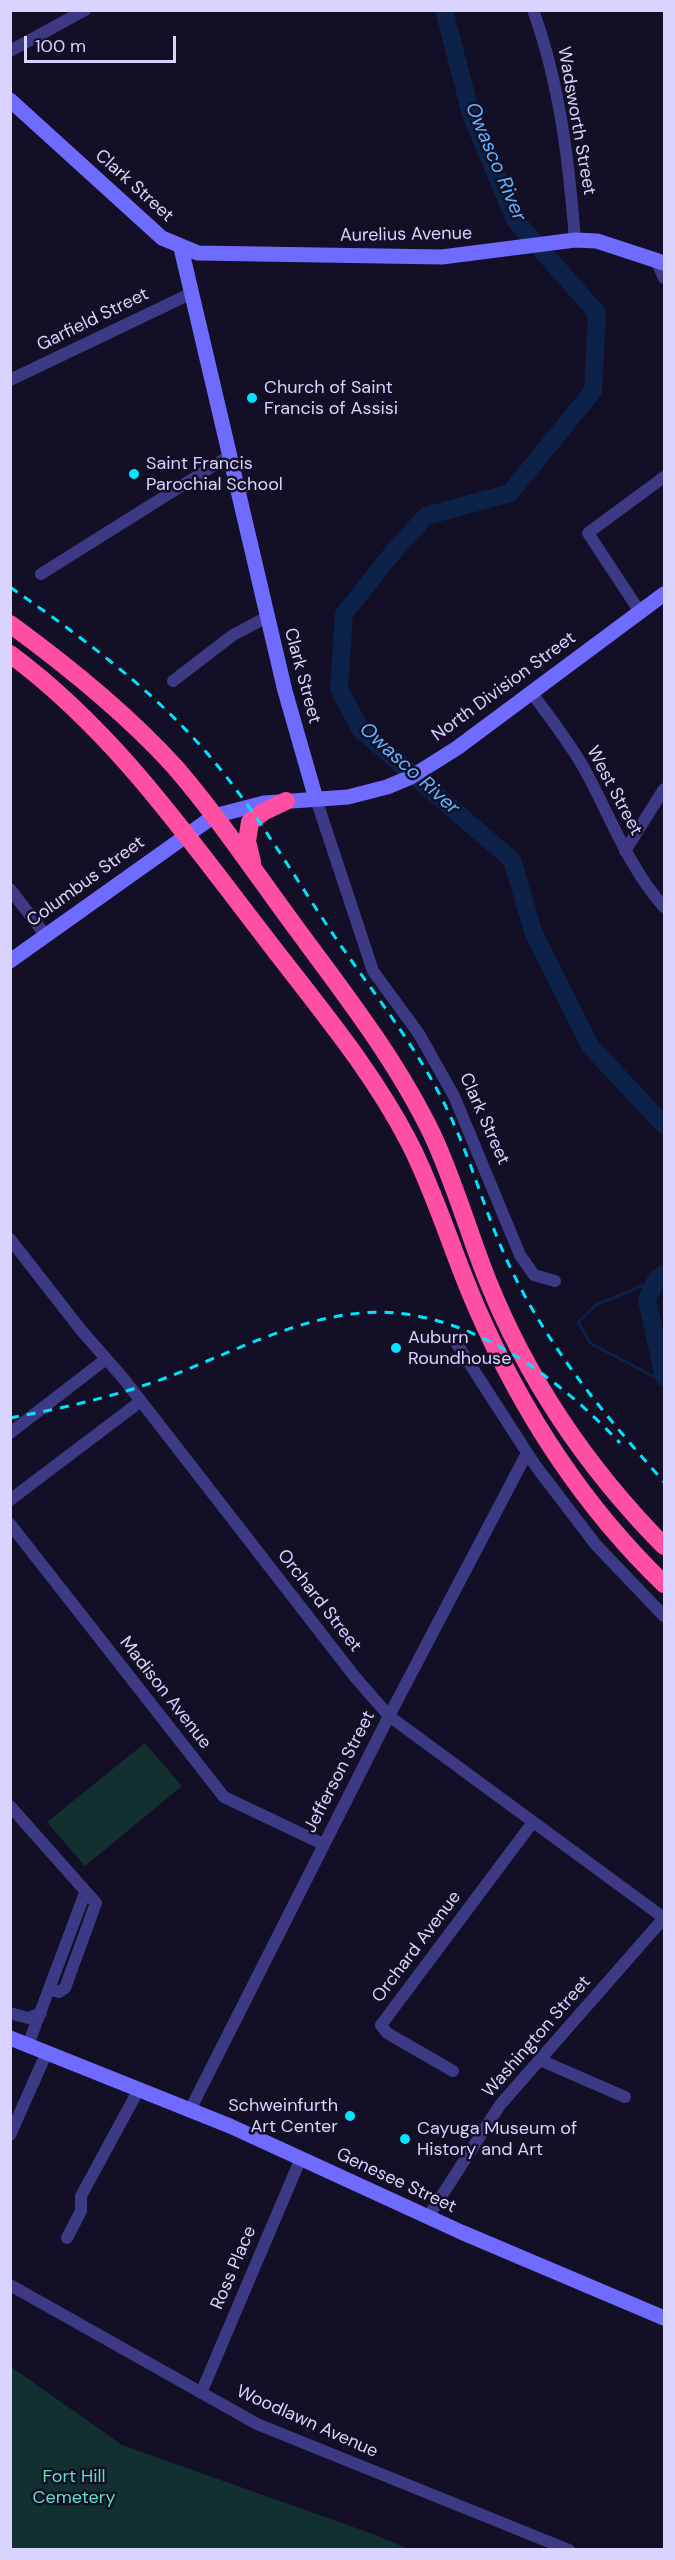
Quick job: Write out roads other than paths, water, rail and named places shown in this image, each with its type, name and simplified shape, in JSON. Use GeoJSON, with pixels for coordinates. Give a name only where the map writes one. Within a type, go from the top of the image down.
{"type":"FeatureCollection","features":[{"type":"Feature","properties":{"kind":"highway"},"geometry":{"type":"LineString","coordinates":[[10,624],[60,661],[131,722],[172,765],[214,816],[351,1002],[409,1090],[447,1170],[502,1314],[546,1396],[598,1472],[664,1546]]}},
{"type":"Feature","properties":{"kind":"highway"},"geometry":{"type":"LineString","coordinates":[[10,654],[49,683],[95,727],[146,782],[372,1080],[410,1143],[435,1198],[475,1303],[522,1400],[563,1465],[597,1510],[664,1584]]}},
{"type":"Feature","properties":{"kind":"highway"},"geometry":{"type":"LineString","coordinates":[[261,880],[248,848],[247,830],[255,817],[286,801]]}},
{"type":"Feature","properties":{"kind":"street"},"geometry":{"type":"LineString","coordinates":[[10,51],[85,10]]}},
{"type":"Feature","properties":{"kind":"street","name":"Wadsworth Street"},"geometry":{"type":"LineString","coordinates":[[533,10],[549,55],[554,83],[571,194],[571,241]]}},
{"type":"Feature","properties":{"kind":"street","name":"Clark Street"},"geometry":{"type":"LineString","coordinates":[[10,100],[142,221],[162,238],[181,248],[267,616],[316,799],[373,970],[419,1034],[454,1096],[524,1261],[537,1277],[555,1281]]}},
{"type":"Feature","properties":{"kind":"street","name":"Aurelius Avenue"},"geometry":{"type":"LineString","coordinates":[[181,248],[209,255],[430,257],[500,251],[571,241],[597,241],[660,262]]}},
{"type":"Feature","properties":{"kind":"street"},"geometry":{"type":"LineString","coordinates":[[660,262],[664,278]]}},
{"type":"Feature","properties":{"kind":"street","name":"Garfield Street"},"geometry":{"type":"LineString","coordinates":[[10,380],[192,293]]}},
{"type":"Feature","properties":{"kind":"street"},"geometry":{"type":"LineString","coordinates":[[41,574],[229,456]]}},
{"type":"Feature","properties":{"kind":"street"},"geometry":{"type":"LineString","coordinates":[[640,612],[588,533],[664,477]]}},
{"type":"Feature","properties":{"kind":"street","name":"North Division Street"},"geometry":{"type":"LineString","coordinates":[[185,834],[214,816],[241,807],[361,794],[411,777],[457,748],[664,594]]}},
{"type":"Feature","properties":{"kind":"street"},"geometry":{"type":"LineString","coordinates":[[173,681],[233,635],[267,616]]}},
{"type":"Feature","properties":{"kind":"street","name":"West Street"},"geometry":{"type":"LineString","coordinates":[[531,692],[579,759],[625,851],[663,903]]}},
{"type":"Feature","properties":{"kind":"street"},"geometry":{"type":"LineString","coordinates":[[625,851],[664,789]]}},
{"type":"Feature","properties":{"kind":"street","name":"Columbus Street"},"geometry":{"type":"LineString","coordinates":[[10,961],[185,834]]}},
{"type":"Feature","properties":{"kind":"street"},"geometry":{"type":"LineString","coordinates":[[10,889],[45,936]]}},
{"type":"Feature","properties":{"kind":"street","name":"Orchard Street"},"geometry":{"type":"LineString","coordinates":[[10,1239],[141,1401],[355,1677],[389,1716],[664,1918]]}},
{"type":"Feature","properties":{"kind":"street"},"geometry":{"type":"LineString","coordinates":[[454,1341],[527,1453],[596,1545],[664,1616]]}},
{"type":"Feature","properties":{"kind":"street"},"geometry":{"type":"LineString","coordinates":[[10,1433],[106,1359]]}},
{"type":"Feature","properties":{"kind":"street"},"geometry":{"type":"LineString","coordinates":[[10,1500],[141,1401]]}},
{"type":"Feature","properties":{"kind":"street","name":"Jefferson Street"},"geometry":{"type":"LineString","coordinates":[[190,2110],[323,1844],[527,1453]]}},
{"type":"Feature","properties":{"kind":"street","name":"Madison Avenue"},"geometry":{"type":"LineString","coordinates":[[10,1524],[224,1797],[323,1844]]}},
{"type":"Feature","properties":{"kind":"street"},"geometry":{"type":"LineString","coordinates":[[10,1806],[85,1893],[27,2044]]}},
{"type":"Feature","properties":{"kind":"street","name":"Orchard Avenue"},"geometry":{"type":"LineString","coordinates":[[453,2071],[387,2033],[381,2025],[533,1822]]}},
{"type":"Feature","properties":{"kind":"street","name":"Washington Street"},"geometry":{"type":"LineString","coordinates":[[428,2217],[500,2105],[664,1918]]}},
{"type":"Feature","properties":{"kind":"street"},"geometry":{"type":"LineString","coordinates":[[10,2013],[28,2018],[40,2013]]}},
{"type":"Feature","properties":{"kind":"street","name":"Genesee Street"},"geometry":{"type":"LineString","coordinates":[[10,2038],[190,2110],[428,2217],[664,2318]]}},
{"type":"Feature","properties":{"kind":"street"},"geometry":{"type":"LineString","coordinates":[[10,2135],[47,2052]]}},
{"type":"Feature","properties":{"kind":"street"},"geometry":{"type":"LineString","coordinates":[[540,2060],[625,2097]]}},
{"type":"Feature","properties":{"kind":"street"},"geometry":{"type":"LineString","coordinates":[[67,2238],[81,2211],[81,2196],[139,2089]]}},
{"type":"Feature","properties":{"kind":"street","name":"Ross Place"},"geometry":{"type":"LineString","coordinates":[[201,2393],[301,2158]]}},
{"type":"Feature","properties":{"kind":"street","name":"Woodlawn Avenue"},"geometry":{"type":"LineString","coordinates":[[10,2285],[257,2424],[569,2550]]}},
{"type":"Feature","properties":{"kind":"waterway","name":"Owasco River"},"geometry":{"type":"LineString","coordinates":[[444,10],[471,114],[515,220],[597,313],[593,391],[510,493],[426,516],[394,551],[344,614],[339,689],[361,730],[512,860],[534,934],[590,1046],[664,1125]]}},
{"type":"Feature","properties":{"kind":"waterway","name":"Owasco River"},"geometry":{"type":"LineString","coordinates":[[664,1274],[656,1280],[647,1300],[664,1377]]}},
{"type":"Feature","properties":{"kind":"waterway"},"geometry":{"type":"LineString","coordinates":[[656,1280],[596,1305],[578,1322],[590,1343],[664,1382]]}},
{"type":"Feature","properties":{"kind":"railway"},"geometry":{"type":"LineString","coordinates":[[10,587],[91,646],[142,688],[190,734],[246,802],[434,1083],[455,1126],[503,1252],[545,1330],[581,1383],[664,1482]]}},
{"type":"Feature","properties":{"kind":"railway"},"geometry":{"type":"LineString","coordinates":[[10,1418],[70,1406],[129,1390],[168,1377],[281,1331],[305,1324],[352,1314],[390,1313],[428,1318],[464,1330],[500,1347],[533,1367],[564,1391],[620,1443]]}},
{"type":"Feature","properties":{"kind":"place","name":"Church of Saint Francis of Assisi"},"geometry":{"type":"Point","coordinates":[252,398]}},
{"type":"Feature","properties":{"kind":"place","name":"Saint Francis Parochial School"},"geometry":{"type":"Point","coordinates":[134,474]}},
{"type":"Feature","properties":{"kind":"place","name":"Auburn Roundhouse"},"geometry":{"type":"Point","coordinates":[396,1348]}},
{"type":"Feature","properties":{"kind":"place","name":"Schweinfurth Art Center"},"geometry":{"type":"Point","coordinates":[350,2116]}},
{"type":"Feature","properties":{"kind":"place","name":"Cayuga Museum of History and Art"},"geometry":{"type":"Point","coordinates":[405,2139]}},
{"type":"Feature","properties":{"kind":"park label","name":"Fort Hill Cemetery"},"geometry":{"type":"Point","coordinates":[74,2487]}}]}
